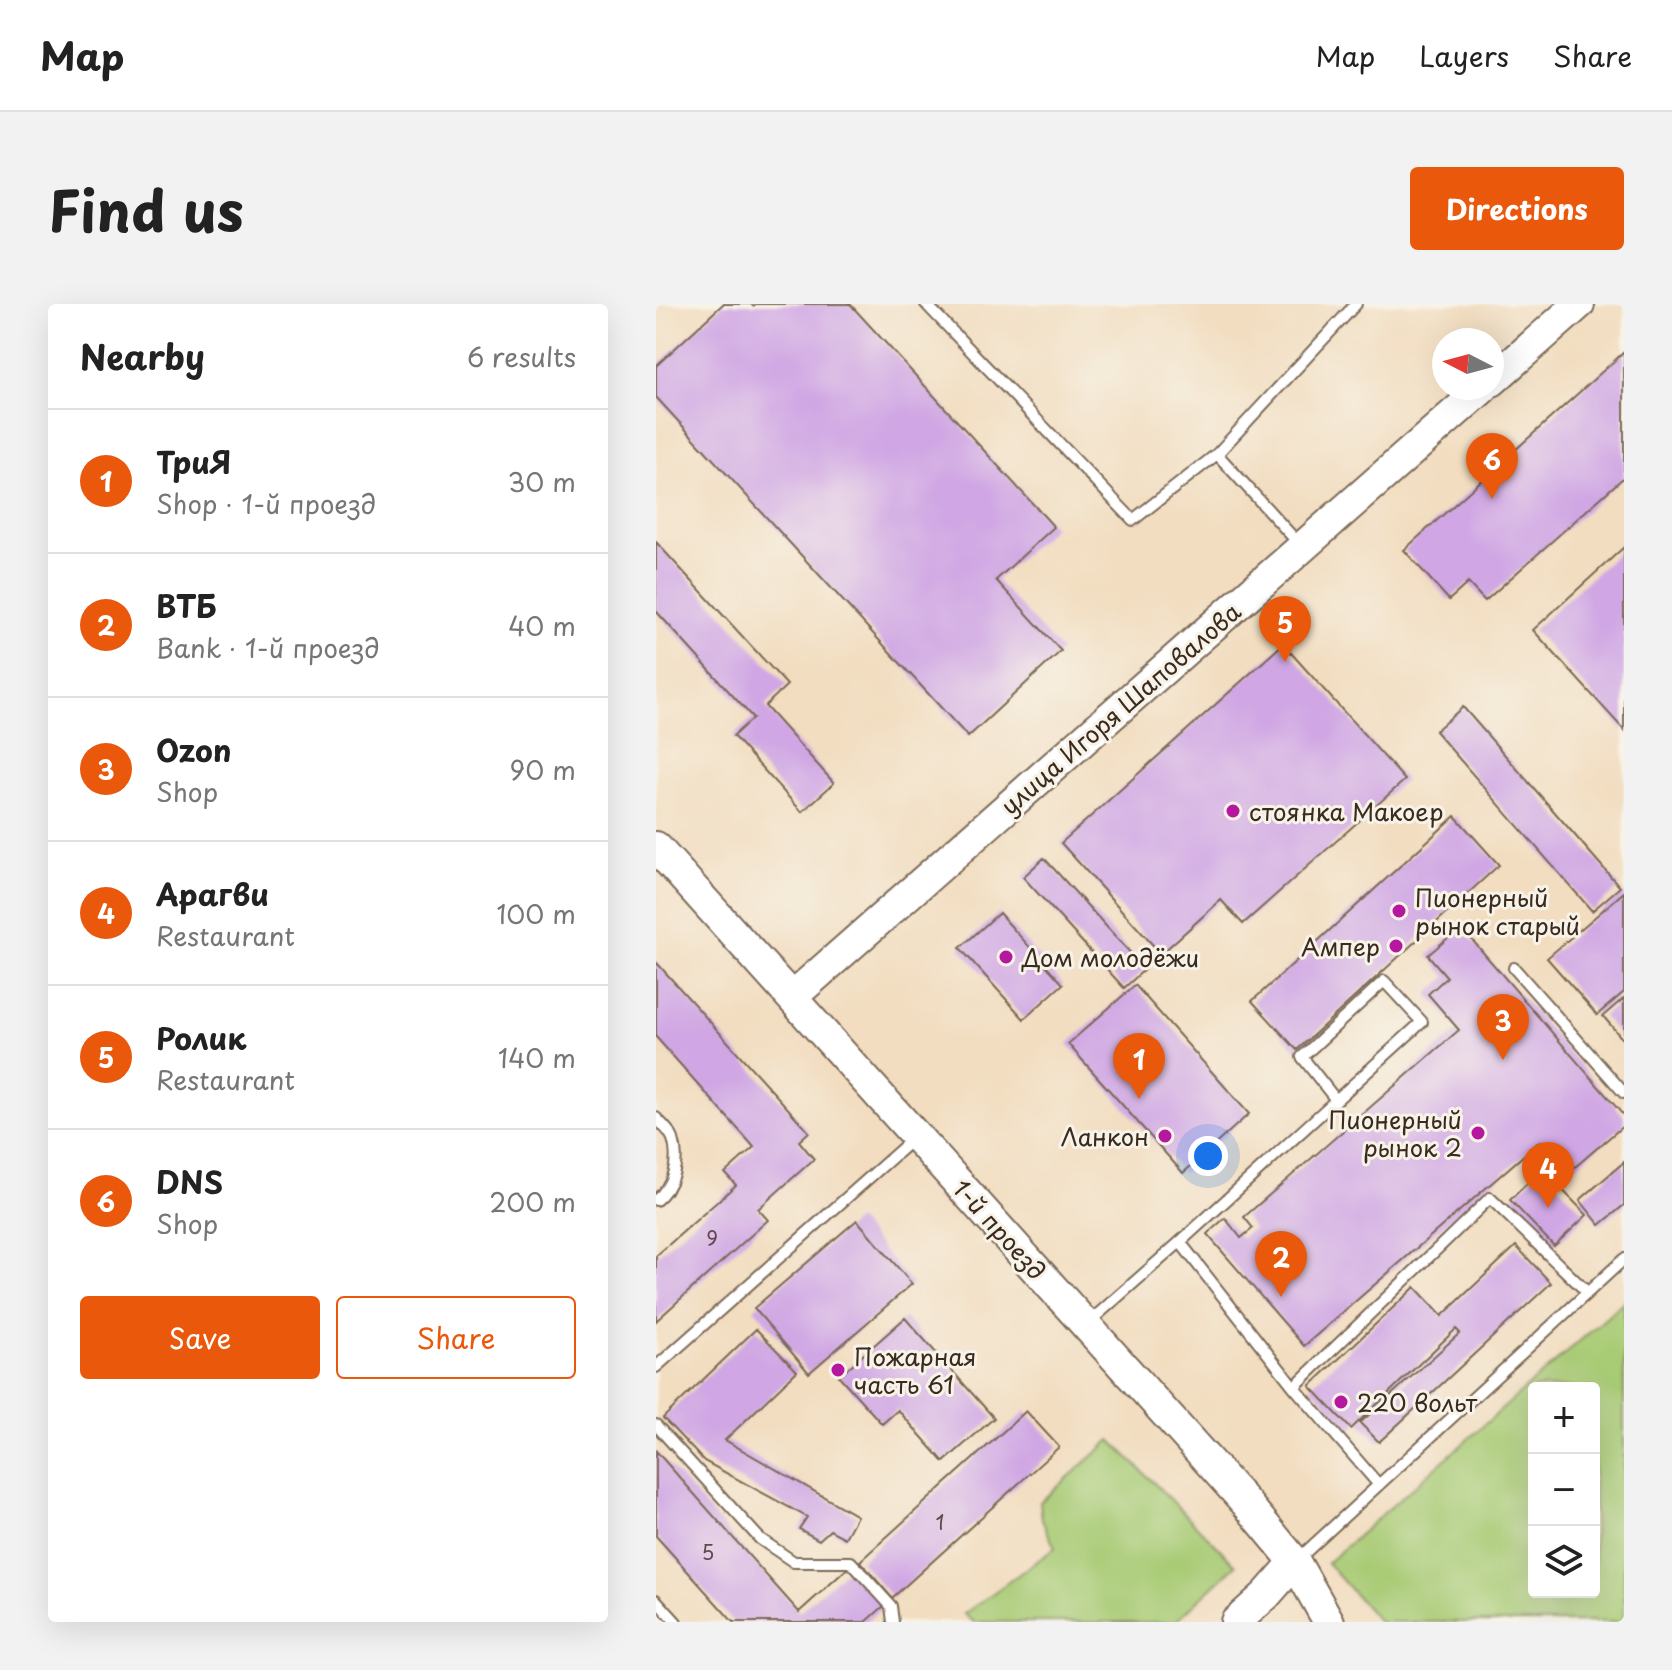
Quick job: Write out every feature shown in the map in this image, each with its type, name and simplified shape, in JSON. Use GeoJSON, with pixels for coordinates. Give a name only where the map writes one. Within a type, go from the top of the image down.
{"type":"FeatureCollection","features":[{"type":"Feature","properties":{"kind":"street"},"geometry":{"type":"LineString","coordinates":[[1504,370],[1579,304]]}},
{"type":"Feature","properties":{"kind":"street","name":"улица Игоря Шаповалова"},"geometry":{"type":"LineString","coordinates":[[792,997],[1469,400]]}},
{"type":"Feature","properties":{"kind":"street","name":"1-й проезд"},"geometry":{"type":"LineString","coordinates":[[656,847],[1246,1503],[1295,1562],[1329,1622]]}},
{"type":"Feature","properties":{"kind":"street"},"geometry":{"type":"LineString","coordinates":[[1236,1622],[1266,1595],[1295,1562]]}},
{"type":"Feature","properties":{"kind":"lane"},"geometry":{"type":"LineString","coordinates":[[926,304],[1133,520],[1217,454],[1356,304]]}},
{"type":"Feature","properties":{"kind":"lane"},"geometry":{"type":"LineString","coordinates":[[1217,454],[1302,548]]}},
{"type":"Feature","properties":{"kind":"lane"},"geometry":{"type":"LineString","coordinates":[[1514,968],[1624,1093]]}},
{"type":"Feature","properties":{"kind":"lane"},"geometry":{"type":"LineString","coordinates":[[1086,1324],[1180,1242],[1422,1022],[1384,981],[1302,1057],[1336,1100]]}},
{"type":"Feature","properties":{"kind":"lane"},"geometry":{"type":"LineString","coordinates":[[656,1118],[672,1136],[676,1160],[668,1190],[656,1200]]}},
{"type":"Feature","properties":{"kind":"lane"},"geometry":{"type":"LineString","coordinates":[[656,1367],[915,1137]]}},
{"type":"Feature","properties":{"kind":"lane"},"geometry":{"type":"LineString","coordinates":[[1294,1387],[1490,1198],[1587,1292]]}},
{"type":"Feature","properties":{"kind":"lane"},"geometry":{"type":"LineString","coordinates":[[1180,1242],[1294,1387],[1379,1485]]}},
{"type":"Feature","properties":{"kind":"lane"},"geometry":{"type":"LineString","coordinates":[[1295,1562],[1624,1259]]}},
{"type":"Feature","properties":{"kind":"lane"},"geometry":{"type":"LineString","coordinates":[[656,1425],[760,1539],[794,1562],[851,1562],[891,1606],[893,1622]]}},
{"type":"Feature","properties":{"kind":"lane"},"geometry":{"type":"LineString","coordinates":[[656,1600],[676,1622]]}},
{"type":"Feature","properties":{"kind":"green space"},"geometry":{"type":"Polygon","coordinates":[[[1624,1302],[1624,1622],[1379,1622],[1327,1563],[1528,1386],[1528,1598],[1600,1598],[1600,1382],[1533,1382],[1624,1302]]]}},
{"type":"Feature","properties":{"kind":"green space"},"geometry":{"type":"Polygon","coordinates":[[[1111,1440],[1236,1565],[1175,1622],[974,1622],[964,1614],[1055,1548],[1042,1520],[1040,1502],[1111,1440]]]}},
{"type":"Feature","properties":{"kind":"building"},"geometry":{"type":"Polygon","coordinates":[[[723,304],[850,304],[1054,527],[996,580],[1061,651],[968,737],[656,397],[656,366],[723,304]]]}},
{"type":"Feature","properties":{"kind":"building"},"geometry":{"type":"Polygon","coordinates":[[[1624,352],[1624,477],[1485,601],[1468,583],[1449,600],[1404,550],[1624,352]]]}},
{"type":"Feature","properties":{"kind":"building"},"geometry":{"type":"Polygon","coordinates":[[[656,542],[787,685],[765,706],[834,783],[802,812],[733,736],[753,718],[656,611],[656,542]]]}},
{"type":"Feature","properties":{"kind":"building"},"geometry":{"type":"Polygon","coordinates":[[[1624,547],[1624,730],[1533,630],[1624,547]]]}},
{"type":"Feature","properties":{"kind":"building","name":"стоянка Макоер"},"geometry":{"type":"Polygon","coordinates":[[[1283,644],[1405,780],[1243,924],[1221,900],[1161,954],[1061,843],[1283,644]]]}},
{"type":"Feature","properties":{"kind":"building"},"geometry":{"type":"Polygon","coordinates":[[[1463,707],[1620,887],[1592,911],[1435,731],[1463,707]]]}},
{"type":"Feature","properties":{"kind":"building","name":"Пионерный рынок старый"},"geometry":{"type":"Polygon","coordinates":[[[1455,816],[1499,865],[1297,1050],[1252,1001],[1455,816]]]}},
{"type":"Feature","properties":{"kind":"building"},"geometry":{"type":"Polygon","coordinates":[[[1044,858],[1145,969],[1124,988],[1023,877],[1044,858]]]}},
{"type":"Feature","properties":{"kind":"building"},"geometry":{"type":"Polygon","coordinates":[[[1624,892],[1624,992],[1597,1015],[1547,958],[1624,892]]]}},
{"type":"Feature","properties":{"kind":"building"},"geometry":{"type":"Polygon","coordinates":[[[999,913],[1063,984],[1024,1019],[960,948],[999,913]]]}},
{"type":"Feature","properties":{"kind":"building","name":"Пионерный рынок 2"},"geometry":{"type":"Polygon","coordinates":[[[1461,927],[1624,1116],[1624,1125],[1568,1173],[1540,1141],[1304,1346],[1207,1234],[1225,1218],[1241,1238],[1253,1228],[1244,1217],[1459,1030],[1428,994],[1447,977],[1428,955],[1461,927]]]}},
{"type":"Feature","properties":{"kind":"building"},"geometry":{"type":"Polygon","coordinates":[[[656,962],[809,1132],[799,1141],[814,1159],[758,1209],[768,1220],[656,1321],[656,1256],[736,1185],[725,1173],[754,1147],[656,1037],[656,962]]]}},
{"type":"Feature","properties":{"kind":"building"},"geometry":{"type":"Polygon","coordinates":[[[1135,985],[1249,1114],[1183,1173],[1068,1044],[1135,985]]]}},
{"type":"Feature","properties":{"kind":"building"},"geometry":{"type":"Polygon","coordinates":[[[1624,998],[1624,1041],[1603,1016],[1624,998]]]}},
{"type":"Feature","properties":{"kind":"building"},"geometry":{"type":"Polygon","coordinates":[[[1624,1162],[1624,1205],[1600,1225],[1580,1200],[1624,1162]]]}},
{"type":"Feature","properties":{"kind":"building"},"geometry":{"type":"Polygon","coordinates":[[[1542,1169],[1587,1215],[1554,1246],[1510,1200],[1542,1169]]]}},
{"type":"Feature","properties":{"kind":"building"},"geometry":{"type":"Polygon","coordinates":[[[857,1220],[912,1284],[809,1373],[754,1308],[857,1220]]]}},
{"type":"Feature","properties":{"kind":"building"},"geometry":{"type":"Polygon","coordinates":[[[1516,1246],[1551,1283],[1379,1442],[1360,1423],[1460,1333],[1456,1329],[1351,1429],[1310,1386],[1415,1287],[1442,1316],[1516,1246]]]}},
{"type":"Feature","properties":{"kind":"building"},"geometry":{"type":"Polygon","coordinates":[[[905,1318],[994,1418],[944,1462],[898,1410],[882,1424],[839,1376],[905,1318]]]}},
{"type":"Feature","properties":{"kind":"building"},"geometry":{"type":"Polygon","coordinates":[[[756,1329],[797,1371],[725,1440],[857,1516],[845,1538],[830,1530],[819,1540],[799,1529],[807,1517],[704,1461],[663,1418],[756,1329]]]}},
{"type":"Feature","properties":{"kind":"building"},"geometry":{"type":"Polygon","coordinates":[[[1026,1411],[1059,1447],[892,1598],[860,1561],[1026,1411]]]}},
{"type":"Feature","properties":{"kind":"building"},"geometry":{"type":"Polygon","coordinates":[[[656,1451],[799,1612],[849,1567],[884,1606],[866,1622],[733,1622],[656,1536],[656,1451]]]}},
{"type":"Feature","properties":{"kind":"place","name":"DNS"},"geometry":{"type":"Point","coordinates":[1492,499]}},
{"type":"Feature","properties":{"kind":"place","name":"Ролик"},"geometry":{"type":"Point","coordinates":[1285,662]}},
{"type":"Feature","properties":{"kind":"place","name":"стоянка Макоер"},"geometry":{"type":"Point","coordinates":[1233,811]}},
{"type":"Feature","properties":{"kind":"place","name":"Пионерный рынок старый"},"geometry":{"type":"Point","coordinates":[1399,911]}},
{"type":"Feature","properties":{"kind":"place","name":"Ампер"},"geometry":{"type":"Point","coordinates":[1396,946]}},
{"type":"Feature","properties":{"kind":"place","name":"Дом молодёжи"},"geometry":{"type":"Point","coordinates":[1006,957]}},
{"type":"Feature","properties":{"kind":"place","name":"Ozon"},"geometry":{"type":"Point","coordinates":[1503,1060]}},
{"type":"Feature","properties":{"kind":"place","name":"ТриЯ"},"geometry":{"type":"Point","coordinates":[1139,1099]}},
{"type":"Feature","properties":{"kind":"place","name":"Пионерный рынок 2"},"geometry":{"type":"Point","coordinates":[1478,1133]}},
{"type":"Feature","properties":{"kind":"place","name":"Ланкон"},"geometry":{"type":"Point","coordinates":[1165,1136]}},
{"type":"Feature","properties":{"kind":"place","name":"Арагви"},"geometry":{"type":"Point","coordinates":[1548,1208]}},
{"type":"Feature","properties":{"kind":"place","name":"ВТБ"},"geometry":{"type":"Point","coordinates":[1281,1297]}},
{"type":"Feature","properties":{"kind":"place","name":"Пожарная часть 61"},"geometry":{"type":"Point","coordinates":[838,1370]}},
{"type":"Feature","properties":{"kind":"place","name":"220 вольт"},"geometry":{"type":"Point","coordinates":[1341,1402]}}]}
